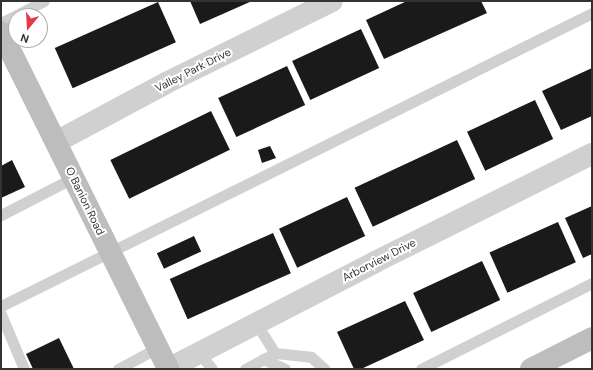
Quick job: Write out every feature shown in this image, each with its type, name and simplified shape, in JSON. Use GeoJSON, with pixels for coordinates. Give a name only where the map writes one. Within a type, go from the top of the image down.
{"type":"FeatureCollection","features":[{"type":"Feature","properties":{"kind":"street","name":"Valley Park Drive"},"geometry":{"type":"LineString","coordinates":[[56,142],[166,83],[332,1]]}},
{"type":"Feature","properties":{"kind":"street","name":"O Banion Road"},"geometry":{"type":"LineString","coordinates":[[1,32],[168,369]]}},
{"type":"Feature","properties":{"kind":"street","name":"Arborview Drive"},"geometry":{"type":"LineString","coordinates":[[168,369],[206,361],[256,323],[592,154]]}},
{"type":"Feature","properties":{"kind":"street"},"geometry":{"type":"LineString","coordinates":[[531,369],[592,338]]}},
{"type":"Feature","properties":{"kind":"lane"},"geometry":{"type":"LineString","coordinates":[[1,23],[44,1]]}},
{"type":"Feature","properties":{"kind":"lane"},"geometry":{"type":"LineString","coordinates":[[1,306],[592,13]]}},
{"type":"Feature","properties":{"kind":"lane"},"geometry":{"type":"LineString","coordinates":[[1,215],[73,178]]}},
{"type":"Feature","properties":{"kind":"lane"},"geometry":{"type":"LineString","coordinates":[[421,369],[592,283]]}},
{"type":"Feature","properties":{"kind":"lane"},"geometry":{"type":"LineString","coordinates":[[1,314],[24,369]]}},
{"type":"Feature","properties":{"kind":"lane"},"geometry":{"type":"LineString","coordinates":[[256,323],[275,353]]}},
{"type":"Feature","properties":{"kind":"lane"},"geometry":{"type":"LineString","coordinates":[[118,369],[157,348]]}},
{"type":"Feature","properties":{"kind":"lane"},"geometry":{"type":"LineString","coordinates":[[245,369],[275,353],[311,357],[325,369]]}},
{"type":"Feature","properties":{"kind":"lane"},"geometry":{"type":"LineString","coordinates":[[264,359],[285,369]]}},
{"type":"Feature","properties":{"kind":"building"},"geometry":{"type":"Polygon","coordinates":[[[190,1],[252,1],[200,24],[190,1]]]}},
{"type":"Feature","properties":{"kind":"building"},"geometry":{"type":"Polygon","coordinates":[[[407,1],[481,1],[487,13],[384,59],[366,20],[407,1]]]}},
{"type":"Feature","properties":{"kind":"building"},"geometry":{"type":"Polygon","coordinates":[[[158,2],[176,42],[73,88],[55,48],[158,2]]]}},
{"type":"Feature","properties":{"kind":"building"},"geometry":{"type":"Polygon","coordinates":[[[361,29],[379,68],[310,100],[292,61],[361,29]]]}},
{"type":"Feature","properties":{"kind":"building"},"geometry":{"type":"Polygon","coordinates":[[[287,66],[305,105],[236,137],[218,98],[287,66]]]}},
{"type":"Feature","properties":{"kind":"building"},"geometry":{"type":"Polygon","coordinates":[[[592,68],[592,116],[561,130],[542,91],[592,68]]]}},
{"type":"Feature","properties":{"kind":"building"},"geometry":{"type":"Polygon","coordinates":[[[535,100],[553,139],[485,171],[467,132],[535,100]]]}},
{"type":"Feature","properties":{"kind":"building"},"geometry":{"type":"Polygon","coordinates":[[[211,111],[230,150],[129,199],[110,160],[211,111]]]}},
{"type":"Feature","properties":{"kind":"building"},"geometry":{"type":"Polygon","coordinates":[[[457,140],[475,179],[373,227],[355,188],[457,140]]]}},
{"type":"Feature","properties":{"kind":"building"},"geometry":{"type":"Polygon","coordinates":[[[270,146],[276,158],[262,163],[258,150],[270,146]]]}},
{"type":"Feature","properties":{"kind":"building"},"geometry":{"type":"Polygon","coordinates":[[[12,160],[25,187],[1,198],[1,166],[12,160]]]}},
{"type":"Feature","properties":{"kind":"building"},"geometry":{"type":"Polygon","coordinates":[[[347,197],[365,236],[297,268],[279,229],[347,197]]]}},
{"type":"Feature","properties":{"kind":"building"},"geometry":{"type":"Polygon","coordinates":[[[592,206],[592,254],[583,258],[565,218],[592,206]]]}},
{"type":"Feature","properties":{"kind":"building"},"geometry":{"type":"Polygon","coordinates":[[[558,222],[576,262],[507,293],[489,253],[558,222]]]}},
{"type":"Feature","properties":{"kind":"building"},"geometry":{"type":"Polygon","coordinates":[[[273,233],[291,273],[188,319],[170,279],[273,233]]]}},
{"type":"Feature","properties":{"kind":"building"},"geometry":{"type":"Polygon","coordinates":[[[194,236],[201,251],[164,269],[157,253],[194,236]]]}},
{"type":"Feature","properties":{"kind":"building"},"geometry":{"type":"Polygon","coordinates":[[[482,261],[500,300],[431,332],[413,293],[482,261]]]}},
{"type":"Feature","properties":{"kind":"building"},"geometry":{"type":"Polygon","coordinates":[[[405,301],[424,340],[361,369],[354,369],[337,332],[405,301]]]}},
{"type":"Feature","properties":{"kind":"building"},"geometry":{"type":"Polygon","coordinates":[[[59,338],[74,369],[33,369],[26,354],[59,338]]]}}]}
